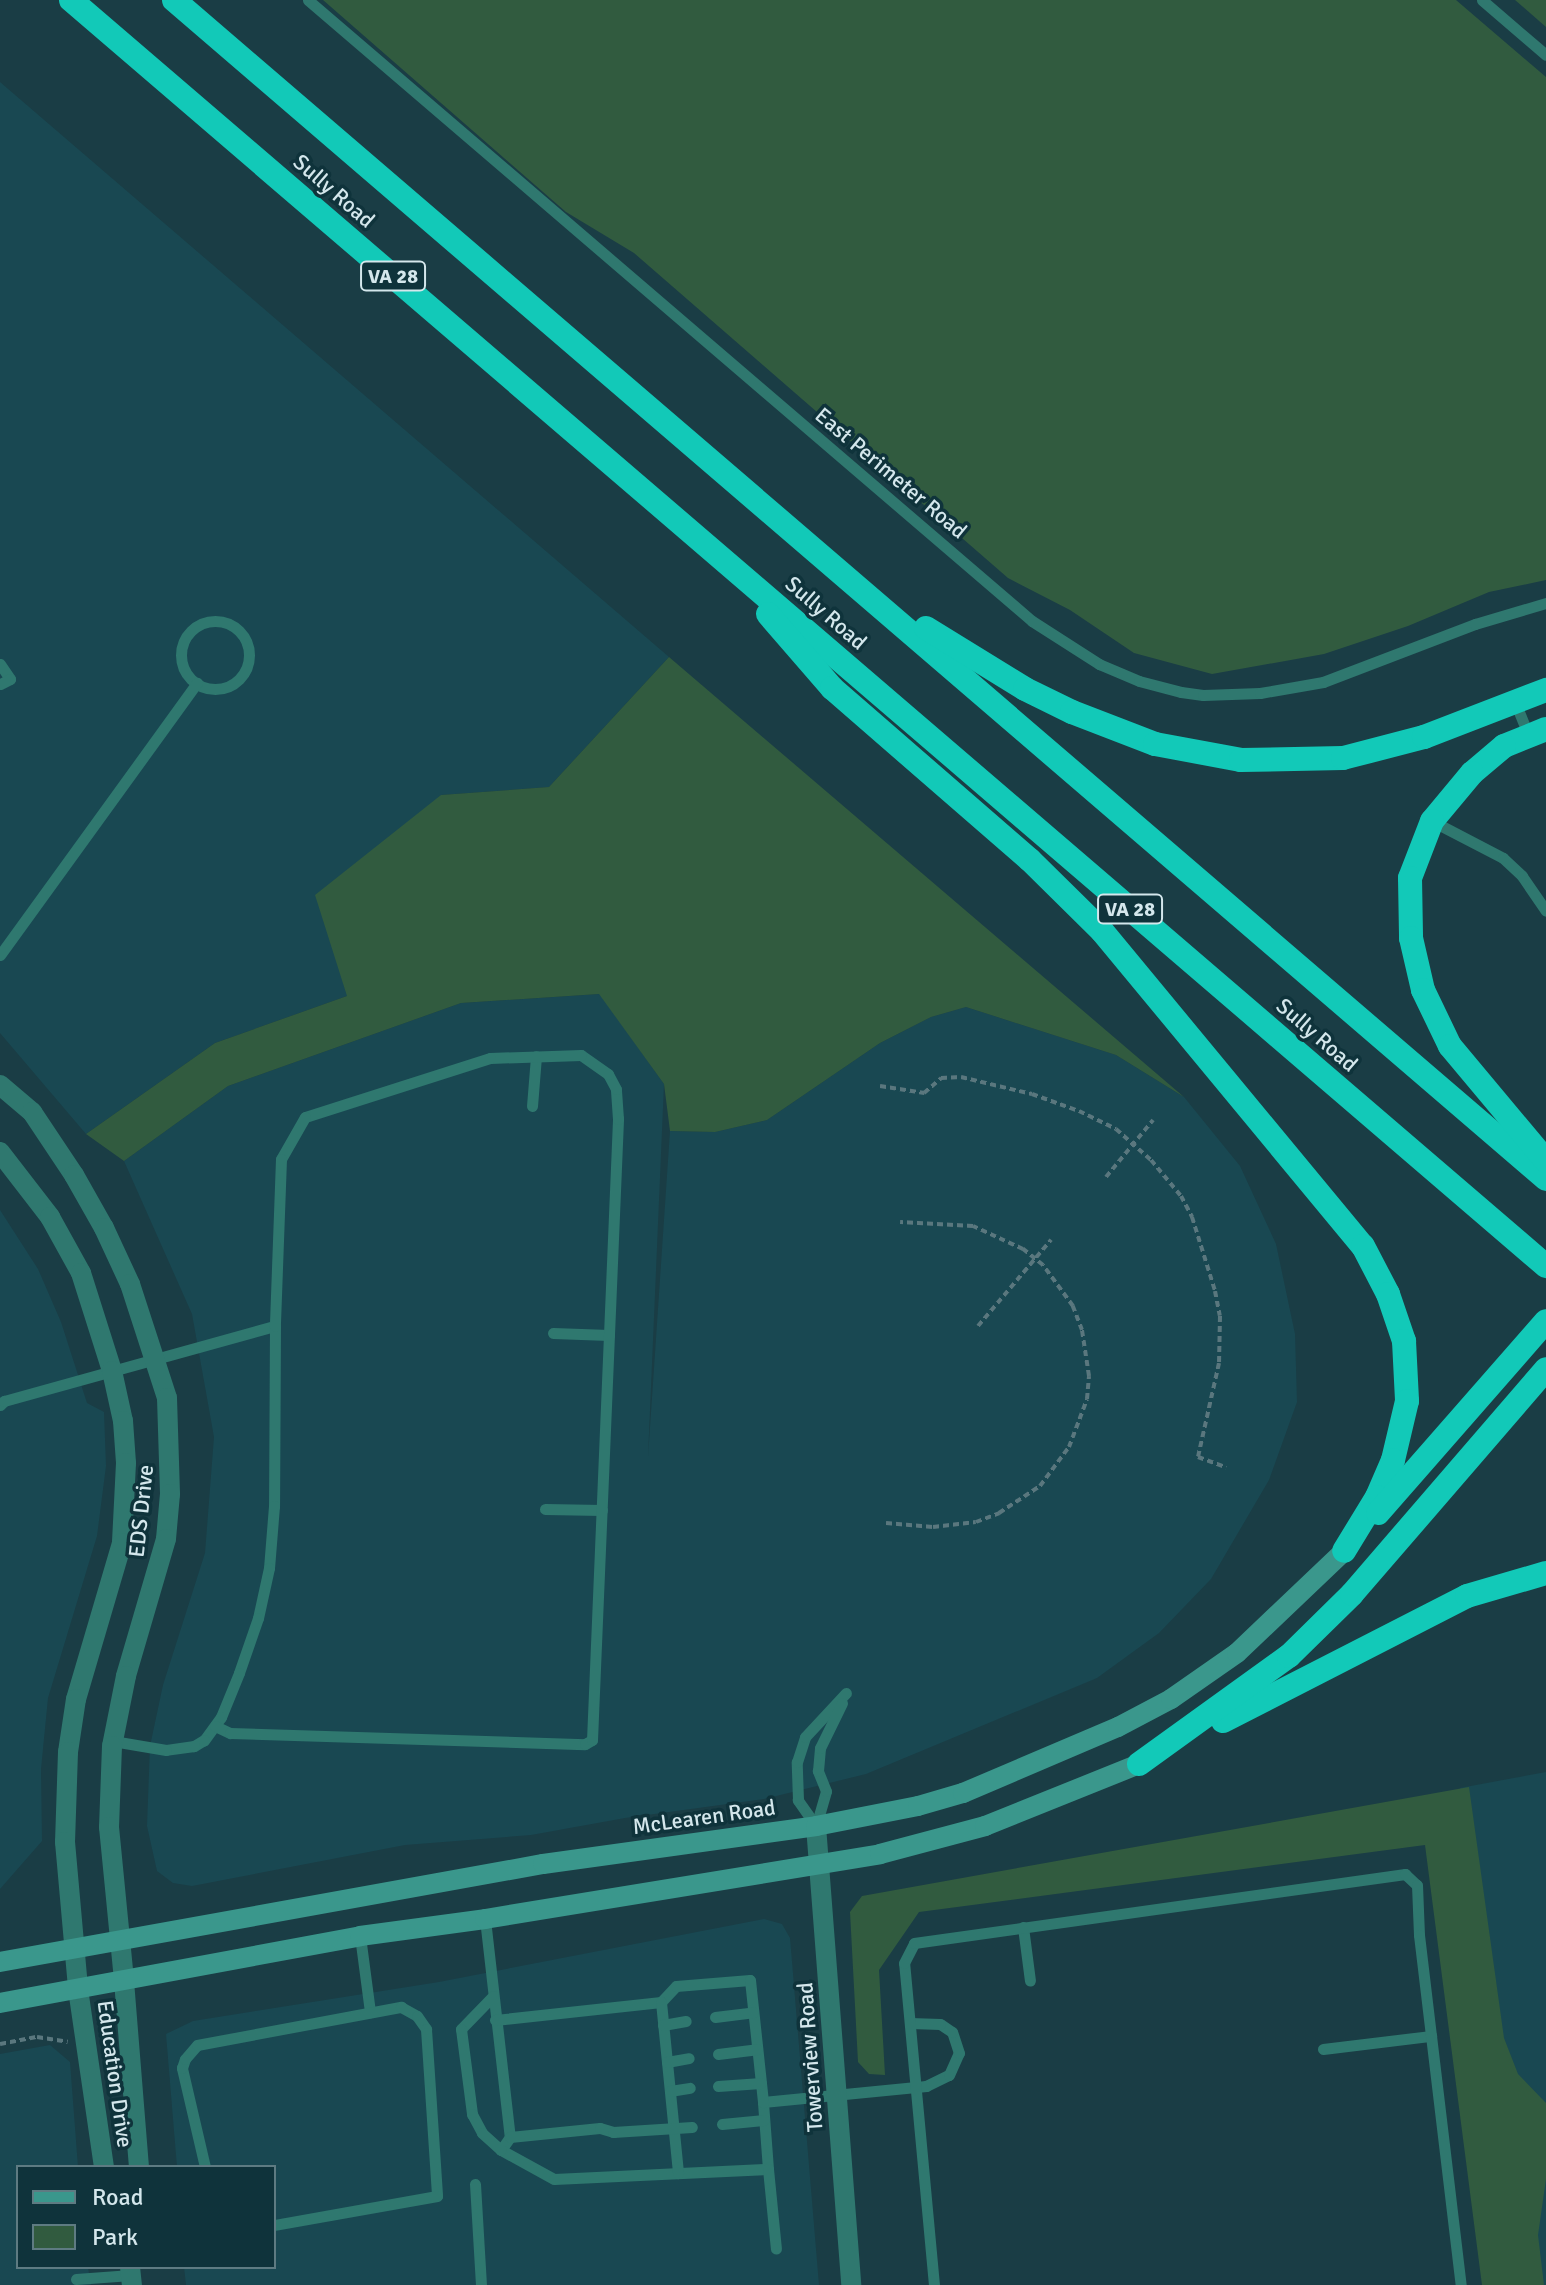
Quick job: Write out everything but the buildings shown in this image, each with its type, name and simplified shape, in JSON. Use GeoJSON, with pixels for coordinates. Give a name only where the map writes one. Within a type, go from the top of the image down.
{"type":"FeatureCollection","features":[{"type":"Feature","properties":{"kind":"highway","name":"Sully Road"},"geometry":{"type":"LineString","coordinates":[[71,0],[1546,1266]]}},
{"type":"Feature","properties":{"kind":"highway","name":"Sully Road"},"geometry":{"type":"LineString","coordinates":[[174,0],[1546,1179]]}},
{"type":"Feature","properties":{"kind":"highway"},"geometry":{"type":"LineString","coordinates":[[715,552],[832,688],[1030,860],[1102,931],[1363,1246],[1388,1294],[1404,1341],[1407,1401],[1393,1460],[1377,1497],[1344,1551]]}},
{"type":"Feature","properties":{"kind":"highway"},"geometry":{"type":"LineString","coordinates":[[851,581],[1025,689],[1155,744],[1241,760],[1343,758],[1424,737],[1546,690]]}},
{"type":"Feature","properties":{"kind":"highway"},"geometry":{"type":"LineString","coordinates":[[1537,732],[1504,746],[1472,773],[1432,821],[1410,878],[1411,938],[1423,990],[1450,1046],[1546,1161]]}},
{"type":"Feature","properties":{"kind":"highway"},"geometry":{"type":"LineString","coordinates":[[1344,1551],[1546,1321]]}},
{"type":"Feature","properties":{"kind":"highway"},"geometry":{"type":"LineString","coordinates":[[1139,1764],[1289,1656],[1352,1594],[1546,1369]]}},
{"type":"Feature","properties":{"kind":"highway"},"geometry":{"type":"LineString","coordinates":[[1139,1764],[1467,1596],[1546,1573]]}},
{"type":"Feature","properties":{"kind":"main road","name":"McLearen Road"},"geometry":{"type":"LineString","coordinates":[[0,1962],[543,1864],[816,1826],[918,1806],[963,1793],[1118,1727],[1171,1699],[1237,1653],[1344,1551]]}},
{"type":"Feature","properties":{"kind":"main road"},"geometry":{"type":"LineString","coordinates":[[0,2003],[360,1936],[485,1919],[820,1864],[929,1842],[985,1826],[1139,1764]]}},
{"type":"Feature","properties":{"kind":"street","name":"EDS Drive"},"geometry":{"type":"LineString","coordinates":[[0,1085],[32,1112],[74,1175],[130,1284],[167,1398],[170,1448],[166,1539],[126,1676],[113,1741],[109,1827],[124,1981]]}},
{"type":"Feature","properties":{"kind":"street","name":"EDS Drive"},"geometry":{"type":"LineString","coordinates":[[0,1152],[50,1217],[81,1273],[112,1371],[123,1421],[125,1503],[118,1562],[76,1699],[68,1752],[65,1842],[78,1989]]}},
{"type":"Feature","properties":{"kind":"street","name":"Towerview Road"},"geometry":{"type":"LineString","coordinates":[[816,1826],[851,2285]]}},
{"type":"Feature","properties":{"kind":"street","name":"Education Drive"},"geometry":{"type":"LineString","coordinates":[[124,1981],[139,2165]]}},
{"type":"Feature","properties":{"kind":"street","name":"Education Drive"},"geometry":{"type":"LineString","coordinates":[[78,1989],[104,2165]]}},
{"type":"Feature","properties":{"kind":"lane","name":"East Perimeter Road"},"geometry":{"type":"LineString","coordinates":[[308,0],[1032,621],[1099,664],[1139,681],[1181,692],[1203,695],[1260,693],[1323,682],[1475,624],[1546,603]]}},
{"type":"Feature","properties":{"kind":"lane"},"geometry":{"type":"LineString","coordinates":[[1482,0],[1546,55]]}},
{"type":"Feature","properties":{"kind":"lane"},"geometry":{"type":"LineString","coordinates":[[209,622],[228,623],[246,640],[247,667],[239,679],[229,686],[216,689],[197,683],[186,672],[181,658],[188,634],[209,622]]}},
{"type":"Feature","properties":{"kind":"lane"},"geometry":{"type":"LineString","coordinates":[[0,664],[10,679],[0,684]]}},
{"type":"Feature","properties":{"kind":"lane"},"geometry":{"type":"LineString","coordinates":[[0,955],[197,683]]}},
{"type":"Feature","properties":{"kind":"lane"},"geometry":{"type":"LineString","coordinates":[[1515,702],[1537,732]]}},
{"type":"Feature","properties":{"kind":"lane"},"geometry":{"type":"LineString","coordinates":[[1432,821],[1503,858],[1522,876],[1546,911]]}},
{"type":"Feature","properties":{"kind":"lane"},"geometry":{"type":"LineString","coordinates":[[113,1741],[183,1750],[204,1740],[215,1726],[250,1643],[269,1568],[274,1506],[275,1326],[281,1159],[305,1117],[490,1058],[581,1055],[608,1074],[616,1089],[592,1740],[585,1744],[230,1733],[215,1726]]}},
{"type":"Feature","properties":{"kind":"lane"},"geometry":{"type":"LineString","coordinates":[[532,1106],[536,1056]]}},
{"type":"Feature","properties":{"kind":"lane"},"geometry":{"type":"LineString","coordinates":[[1,1402],[275,1326]]}},
{"type":"Feature","properties":{"kind":"lane"},"geometry":{"type":"LineString","coordinates":[[553,1333],[609,1335]]}},
{"type":"Feature","properties":{"kind":"lane"},"geometry":{"type":"LineString","coordinates":[[545,1509],[602,1510]]}},
{"type":"Feature","properties":{"kind":"lane"},"geometry":{"type":"LineString","coordinates":[[846,1693],[820,1748],[818,1771],[826,1791],[816,1826],[798,1800],[797,1762],[805,1737],[846,1693]]}},
{"type":"Feature","properties":{"kind":"lane"},"geometry":{"type":"LineString","coordinates":[[934,2285],[904,1963],[914,1943],[1405,1874],[1417,1885],[1431,2036],[1461,2285]]}},
{"type":"Feature","properties":{"kind":"lane"},"geometry":{"type":"LineString","coordinates":[[485,1919],[510,2137],[501,2150]]}},
{"type":"Feature","properties":{"kind":"lane"},"geometry":{"type":"LineString","coordinates":[[1023,1927],[1030,1981]]}},
{"type":"Feature","properties":{"kind":"lane"},"geometry":{"type":"LineString","coordinates":[[360,1936],[370,2012]]}},
{"type":"Feature","properties":{"kind":"lane"},"geometry":{"type":"LineString","coordinates":[[495,2020],[661,2002],[676,1986],[750,1980],[776,2249]]}},
{"type":"Feature","properties":{"kind":"lane"},"geometry":{"type":"LineString","coordinates":[[493,1996],[461,2029],[472,2114],[482,2133],[501,2150],[554,2179],[768,2169]]}},
{"type":"Feature","properties":{"kind":"lane"},"geometry":{"type":"LineString","coordinates":[[661,2002],[678,2173]]}},
{"type":"Feature","properties":{"kind":"lane"},"geometry":{"type":"LineString","coordinates":[[205,2165],[182,2068],[190,2051],[208,2041],[401,2007],[417,2016],[426,2029],[437,2196],[276,2225]]}},
{"type":"Feature","properties":{"kind":"lane"},"geometry":{"type":"LineString","coordinates":[[715,2017],[753,2012]]}},
{"type":"Feature","properties":{"kind":"lane"},"geometry":{"type":"LineString","coordinates":[[663,2025],[686,2021]]}},
{"type":"Feature","properties":{"kind":"lane"},"geometry":{"type":"LineString","coordinates":[[763,2102],[936,2084],[949,2075],[959,2061],[959,2046],[952,2032],[940,2024],[910,2023]]}},
{"type":"Feature","properties":{"kind":"lane"},"geometry":{"type":"LineString","coordinates":[[1323,2049],[1431,2036]]}},
{"type":"Feature","properties":{"kind":"lane"},"geometry":{"type":"LineString","coordinates":[[718,2054],[757,2049]]}},
{"type":"Feature","properties":{"kind":"lane"},"geometry":{"type":"LineString","coordinates":[[667,2062],[689,2058]]}},
{"type":"Feature","properties":{"kind":"lane"},"geometry":{"type":"LineString","coordinates":[[718,2086],[761,2083]]}},
{"type":"Feature","properties":{"kind":"lane"},"geometry":{"type":"LineString","coordinates":[[670,2091],[690,2088]]}},
{"type":"Feature","properties":{"kind":"lane"},"geometry":{"type":"LineString","coordinates":[[722,2124],[764,2120]]}},
{"type":"Feature","properties":{"kind":"lane"},"geometry":{"type":"LineString","coordinates":[[510,2137],[600,2128],[613,2132],[692,2127]]}},
{"type":"Feature","properties":{"kind":"lane"},"geometry":{"type":"LineString","coordinates":[[475,2184],[481,2285]]}},
{"type":"Feature","properties":{"kind":"lane"},"geometry":{"type":"LineString","coordinates":[[76,2279],[131,2276]]}},
{"type":"Feature","properties":{"kind":"path"},"geometry":{"type":"LineString","coordinates":[[880,1086],[924,1093],[941,1078],[961,1077],[981,1081],[1079,1111],[1133,1143],[1181,1196],[1203,1243],[1220,1316],[1220,1341],[1215,1388],[1198,1457],[1226,1467]]}},
{"type":"Feature","properties":{"kind":"path"},"geometry":{"type":"LineString","coordinates":[[1106,1177],[1153,1120]]}},
{"type":"Feature","properties":{"kind":"path"},"geometry":{"type":"LineString","coordinates":[[886,1523],[953,1526],[999,1513],[1040,1486],[1069,1447],[1087,1399],[1089,1376],[1082,1330],[1059,1285],[1036,1259],[999,1236],[973,1226],[900,1222]]}},
{"type":"Feature","properties":{"kind":"path"},"geometry":{"type":"LineString","coordinates":[[978,1326],[1051,1240]]}},
{"type":"Feature","properties":{"kind":"path"},"geometry":{"type":"LineString","coordinates":[[0,2044],[37,2037],[60,2042],[87,2040]]}},
{"type":"Feature","properties":{"kind":"shaded area"},"geometry":{"type":"Polygon","coordinates":[[[0,82],[669,657],[549,787],[441,795],[347,996],[215,1043],[86,1134],[0,1033],[0,82]]]}},
{"type":"Feature","properties":{"kind":"shaded area"},"geometry":{"type":"Polygon","coordinates":[[[600,994],[664,1084],[648,1457],[670,1131],[715,1132],[767,1120],[880,1043],[931,1017],[966,1007],[1116,1055],[1184,1097],[1240,1166],[1276,1244],[1295,1334],[1297,1402],[1269,1480],[1211,1579],[1159,1633],[1097,1678],[866,1774],[764,1799],[625,1818],[531,1835],[405,1845],[192,1886],[173,1883],[157,1871],[147,1826],[150,1746],[163,1685],[205,1553],[214,1437],[192,1314],[124,1161],[228,1086],[461,1003],[600,994]]]}},
{"type":"Feature","properties":{"kind":"shaded area"},"geometry":{"type":"Polygon","coordinates":[[[0,1210],[38,1269],[61,1322],[87,1403],[104,1412],[106,1466],[97,1536],[48,1698],[41,1769],[42,1841],[0,1889],[0,1210]]]}},
{"type":"Feature","properties":{"kind":"shaded area"},"geometry":{"type":"Polygon","coordinates":[[[1546,1772],[1546,2285],[1530,2285],[1460,1788],[1546,1772]]]}},
{"type":"Feature","properties":{"kind":"shaded area"},"geometry":{"type":"Polygon","coordinates":[[[764,1919],[782,1924],[790,1938],[819,2285],[186,2285],[184,2269],[276,2269],[276,2165],[177,2165],[166,2034],[193,2021],[439,1982],[764,1919]]]}},
{"type":"Feature","properties":{"kind":"shaded area"},"geometry":{"type":"Polygon","coordinates":[[[50,2045],[70,2062],[78,2165],[16,2165],[16,2269],[88,2269],[91,2285],[0,2285],[0,2054],[50,2045]]]}},
{"type":"Feature","properties":{"kind":"green space"},"geometry":{"type":"Polygon","coordinates":[[[323,0],[1456,0],[1546,77],[1546,580],[1489,592],[1408,626],[1324,654],[1212,674],[1134,653],[1070,610],[1008,578],[634,253],[566,212],[323,0]]]}},
{"type":"Feature","properties":{"kind":"green space"},"geometry":{"type":"Polygon","coordinates":[[[1515,0],[1546,0],[1546,27],[1515,0]]]}},
{"type":"Feature","properties":{"kind":"green space"},"geometry":{"type":"Polygon","coordinates":[[[669,657],[1184,1097],[1116,1055],[966,1007],[931,1017],[880,1043],[767,1120],[715,1132],[670,1131],[664,1084],[599,994],[461,1003],[228,1086],[124,1161],[86,1134],[215,1043],[347,996],[315,895],[441,795],[549,787],[669,657]]]}},
{"type":"Feature","properties":{"kind":"green space"},"geometry":{"type":"Polygon","coordinates":[[[1469,1787],[1504,2038],[1518,2074],[1546,2103],[1546,2179],[1538,2235],[1544,2285],[1482,2285],[1425,1845],[919,1912],[879,1970],[885,2075],[869,2074],[858,2062],[850,1912],[862,1896],[1469,1787]]]}}]}
